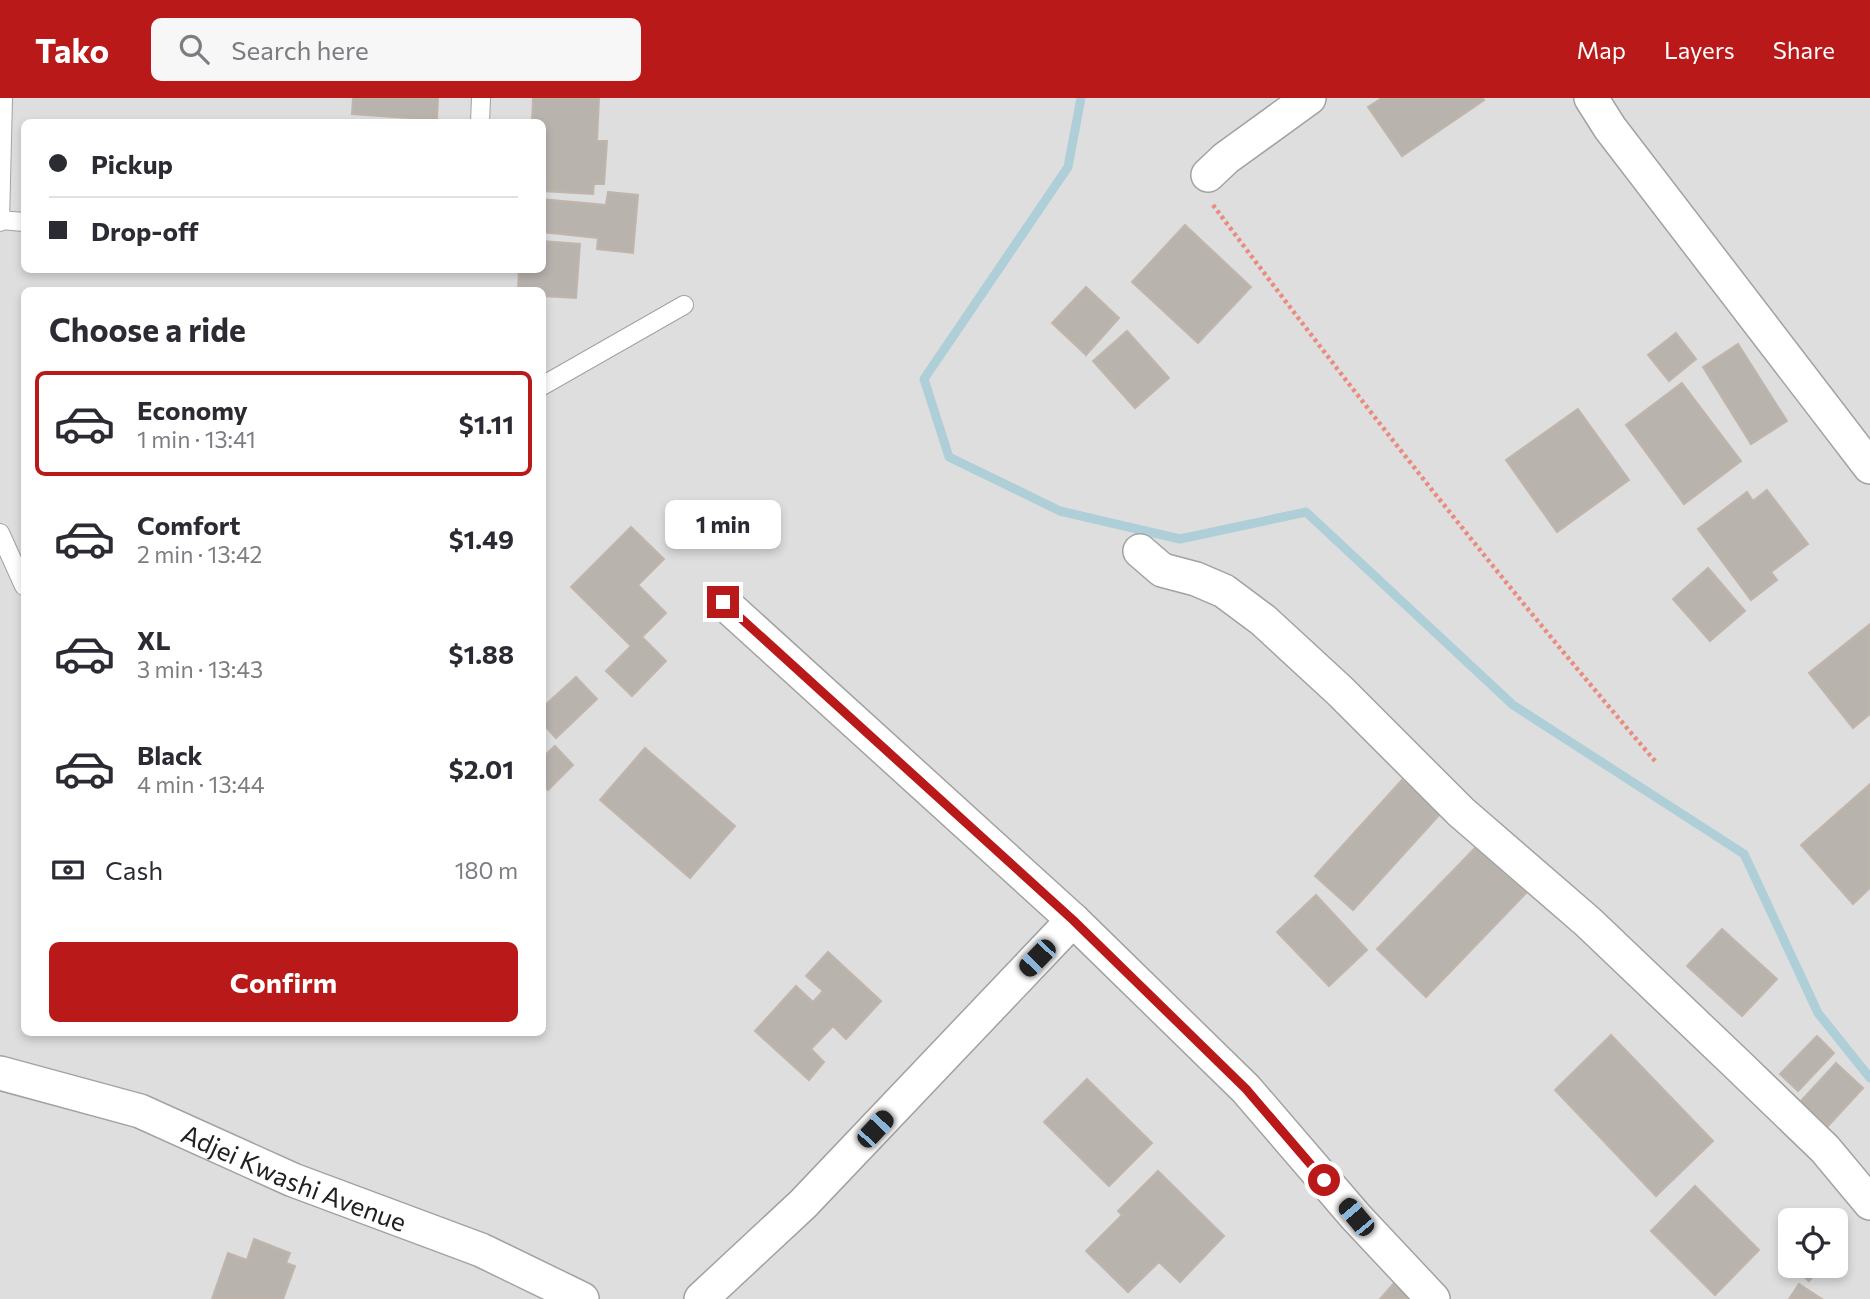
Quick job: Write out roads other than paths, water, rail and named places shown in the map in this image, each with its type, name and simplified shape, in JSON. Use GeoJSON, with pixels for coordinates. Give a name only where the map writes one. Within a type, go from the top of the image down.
{"type":"FeatureCollection","features":[{"type":"Feature","properties":{"kind":"street"},"geometry":{"type":"LineString","coordinates":[[1208,175],[1226,158],[1309,98]]}},
{"type":"Feature","properties":{"kind":"street"},"geometry":{"type":"LineString","coordinates":[[1591,98],[1610,128],[1870,467]]}},
{"type":"Feature","properties":{"kind":"street"},"geometry":{"type":"LineString","coordinates":[[1140,551],[1162,570],[1224,590],[1263,620],[1340,691],[1461,812],[1588,922],[1749,1076],[1825,1149],[1870,1203]]}},
{"type":"Feature","properties":{"kind":"street"},"geometry":{"type":"LineString","coordinates":[[723,602],[1073,920],[1246,1089],[1356,1217],[1433,1299]]}},
{"type":"Feature","properties":{"kind":"street"},"geometry":{"type":"LineString","coordinates":[[701,1299],[803,1205],[1073,920]]}},
{"type":"Feature","properties":{"kind":"street","name":"Adjei Kwashi Avenue"},"geometry":{"type":"LineString","coordinates":[[0,1073],[140,1111],[293,1180],[481,1250],[582,1299]]}},
{"type":"Feature","properties":{"kind":"lane"},"geometry":{"type":"LineString","coordinates":[[3,98],[0,221],[21,222]]}},
{"type":"Feature","properties":{"kind":"lane"},"geometry":{"type":"LineString","coordinates":[[480,119],[481,98]]}},
{"type":"Feature","properties":{"kind":"lane"},"geometry":{"type":"LineString","coordinates":[[546,384],[684,305]]}},
{"type":"Feature","properties":{"kind":"lane"},"geometry":{"type":"LineString","coordinates":[[0,533],[21,579]]}},
{"type":"Feature","properties":{"kind":"waterway"},"geometry":{"type":"LineString","coordinates":[[1081,98],[1068,167],[924,379],[949,457],[1060,511],[1180,539],[1306,512],[1513,705],[1744,854],[1818,1013],[1870,1078]]}}]}
